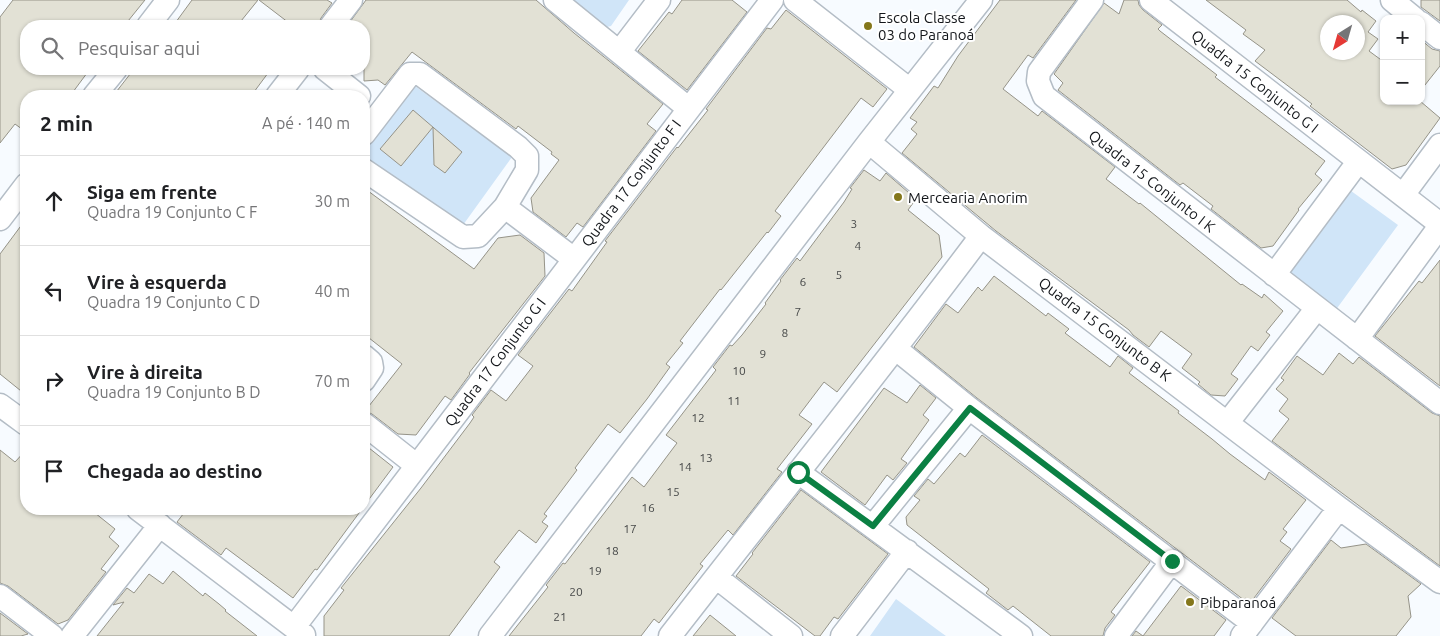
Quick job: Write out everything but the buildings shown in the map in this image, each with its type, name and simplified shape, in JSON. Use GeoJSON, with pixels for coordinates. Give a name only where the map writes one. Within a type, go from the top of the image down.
{"type":"FeatureCollection","features":[{"type":"Feature","properties":{"kind":"street"},"geometry":{"type":"LineString","coordinates":[[153,20],[168,0]]}},
{"type":"Feature","properties":{"kind":"street"},"geometry":{"type":"LineString","coordinates":[[336,20],[351,0]]}},
{"type":"Feature","properties":{"kind":"street"},"geometry":{"type":"LineString","coordinates":[[556,0],[688,108]]}},
{"type":"Feature","properties":{"kind":"street"},"geometry":{"type":"LineString","coordinates":[[620,51],[658,0]]}},
{"type":"Feature","properties":{"kind":"street","name":"Quadra 17 Conjunto F I"},"geometry":{"type":"LineString","coordinates":[[574,258],[772,0]]}},
{"type":"Feature","properties":{"kind":"street"},"geometry":{"type":"LineString","coordinates":[[795,0],[910,90]]}},
{"type":"Feature","properties":{"kind":"street"},"geometry":{"type":"LineString","coordinates":[[490,636],[980,0]]}},
{"type":"Feature","properties":{"kind":"street","name":"Quadra 15 Conjunto I K"},"geometry":{"type":"LineString","coordinates":[[1092,0],[1039,72],[1038,81],[1044,96],[1440,403]]}},
{"type":"Feature","properties":{"kind":"street","name":"Quadra 15 Conjunto G I"},"geometry":{"type":"LineString","coordinates":[[1151,0],[1440,225]]}},
{"type":"Feature","properties":{"kind":"street"},"geometry":{"type":"LineString","coordinates":[[1392,0],[1410,15]]}},
{"type":"Feature","properties":{"kind":"street"},"geometry":{"type":"LineString","coordinates":[[1425,27],[1440,38]]}},
{"type":"Feature","properties":{"kind":"street"},"geometry":{"type":"LineString","coordinates":[[370,174],[463,237],[478,236],[505,206],[528,170],[526,156],[518,147],[420,74],[410,74],[372,107]]}},
{"type":"Feature","properties":{"kind":"street"},"geometry":{"type":"LineString","coordinates":[[99,90],[111,75]]}},
{"type":"Feature","properties":{"kind":"street"},"geometry":{"type":"LineString","coordinates":[[282,90],[293,75]]}},
{"type":"Feature","properties":{"kind":"street"},"geometry":{"type":"LineString","coordinates":[[333,75],[351,90]]}},
{"type":"Feature","properties":{"kind":"street","name":"Quadra 15 Conjunto B K"},"geometry":{"type":"LineString","coordinates":[[869,142],[981,236],[1339,508],[1440,582]]}},
{"type":"Feature","properties":{"kind":"street"},"geometry":{"type":"LineString","coordinates":[[1403,195],[1440,146]]}},
{"type":"Feature","properties":{"kind":"street"},"geometry":{"type":"LineString","coordinates":[[1274,275],[1358,162]]}},
{"type":"Feature","properties":{"kind":"street"},"geometry":{"type":"LineString","coordinates":[[0,219],[20,193]]}},
{"type":"Feature","properties":{"kind":"street"},"geometry":{"type":"LineString","coordinates":[[505,206],[574,258]]}},
{"type":"Feature","properties":{"kind":"street"},"geometry":{"type":"LineString","coordinates":[[1357,338],[1440,225]]}},
{"type":"Feature","properties":{"kind":"street"},"geometry":{"type":"LineString","coordinates":[[670,636],[896,349],[981,236]]}},
{"type":"Feature","properties":{"kind":"street","name":"Quadra 17 Conjunto G I"},"geometry":{"type":"LineString","coordinates":[[299,632],[416,465],[574,258]]}},
{"type":"Feature","properties":{"kind":"street"},"geometry":{"type":"LineString","coordinates":[[1228,422],[1317,308]]}},
{"type":"Feature","properties":{"kind":"street"},"geometry":{"type":"LineString","coordinates":[[896,349],[970,408],[1172,561],[1247,630],[1339,508]]}},
{"type":"Feature","properties":{"kind":"street"},"geometry":{"type":"LineString","coordinates":[[0,404],[20,419]]}},
{"type":"Feature","properties":{"kind":"street"},"geometry":{"type":"LineString","coordinates":[[873,526],[970,408]]}},
{"type":"Feature","properties":{"kind":"street"},"geometry":{"type":"LineString","coordinates":[[370,429],[416,465]]}},
{"type":"Feature","properties":{"kind":"street"},"geometry":{"type":"LineString","coordinates":[[798,472],[1021,636]]}},
{"type":"Feature","properties":{"kind":"street"},"geometry":{"type":"LineString","coordinates":[[146,515],[299,632]]}},
{"type":"Feature","properties":{"kind":"street"},"geometry":{"type":"LineString","coordinates":[[72,636],[160,525]]}},
{"type":"Feature","properties":{"kind":"street"},"geometry":{"type":"LineString","coordinates":[[842,636],[907,551]]}},
{"type":"Feature","properties":{"kind":"street"},"geometry":{"type":"LineString","coordinates":[[1116,636],[1172,561]]}},
{"type":"Feature","properties":{"kind":"street"},"geometry":{"type":"LineString","coordinates":[[716,577],[789,636]]}},
{"type":"Feature","properties":{"kind":"street"},"geometry":{"type":"LineString","coordinates":[[0,596],[52,636]]}},
{"type":"Feature","properties":{"kind":"shaded area"},"geometry":{"type":"Polygon","coordinates":[[[564,0],[629,0],[611,26],[603,28],[564,0]]]}},
{"type":"Feature","properties":{"kind":"shaded area"},"geometry":{"type":"Polygon","coordinates":[[[408,81],[512,157],[458,232],[370,167],[370,134],[408,81]]]}},
{"type":"Feature","properties":{"kind":"shaded area"},"geometry":{"type":"Polygon","coordinates":[[[1347,188],[1398,225],[1335,311],[1284,274],[1347,188]]]}},
{"type":"Feature","properties":{"kind":"shaded area"},"geometry":{"type":"Polygon","coordinates":[[[896,599],[939,631],[946,636],[870,636],[896,599]]]}},
{"type":"Feature","properties":{"kind":"place","name":"Escola Classe 03 do Paranoá"},"geometry":{"type":"Point","coordinates":[868,26]}},
{"type":"Feature","properties":{"kind":"place","name":"Mercearia Anorim"},"geometry":{"type":"Point","coordinates":[898,197]}},
{"type":"Feature","properties":{"kind":"place","name":"Pibparanoá"},"geometry":{"type":"Point","coordinates":[1190,602]}},
{"type":"Feature","properties":{"kind":"route"},"geometry":{"type":"LineString","coordinates":[[798,472],[873,526],[970,408],[1172,561]]}}]}
